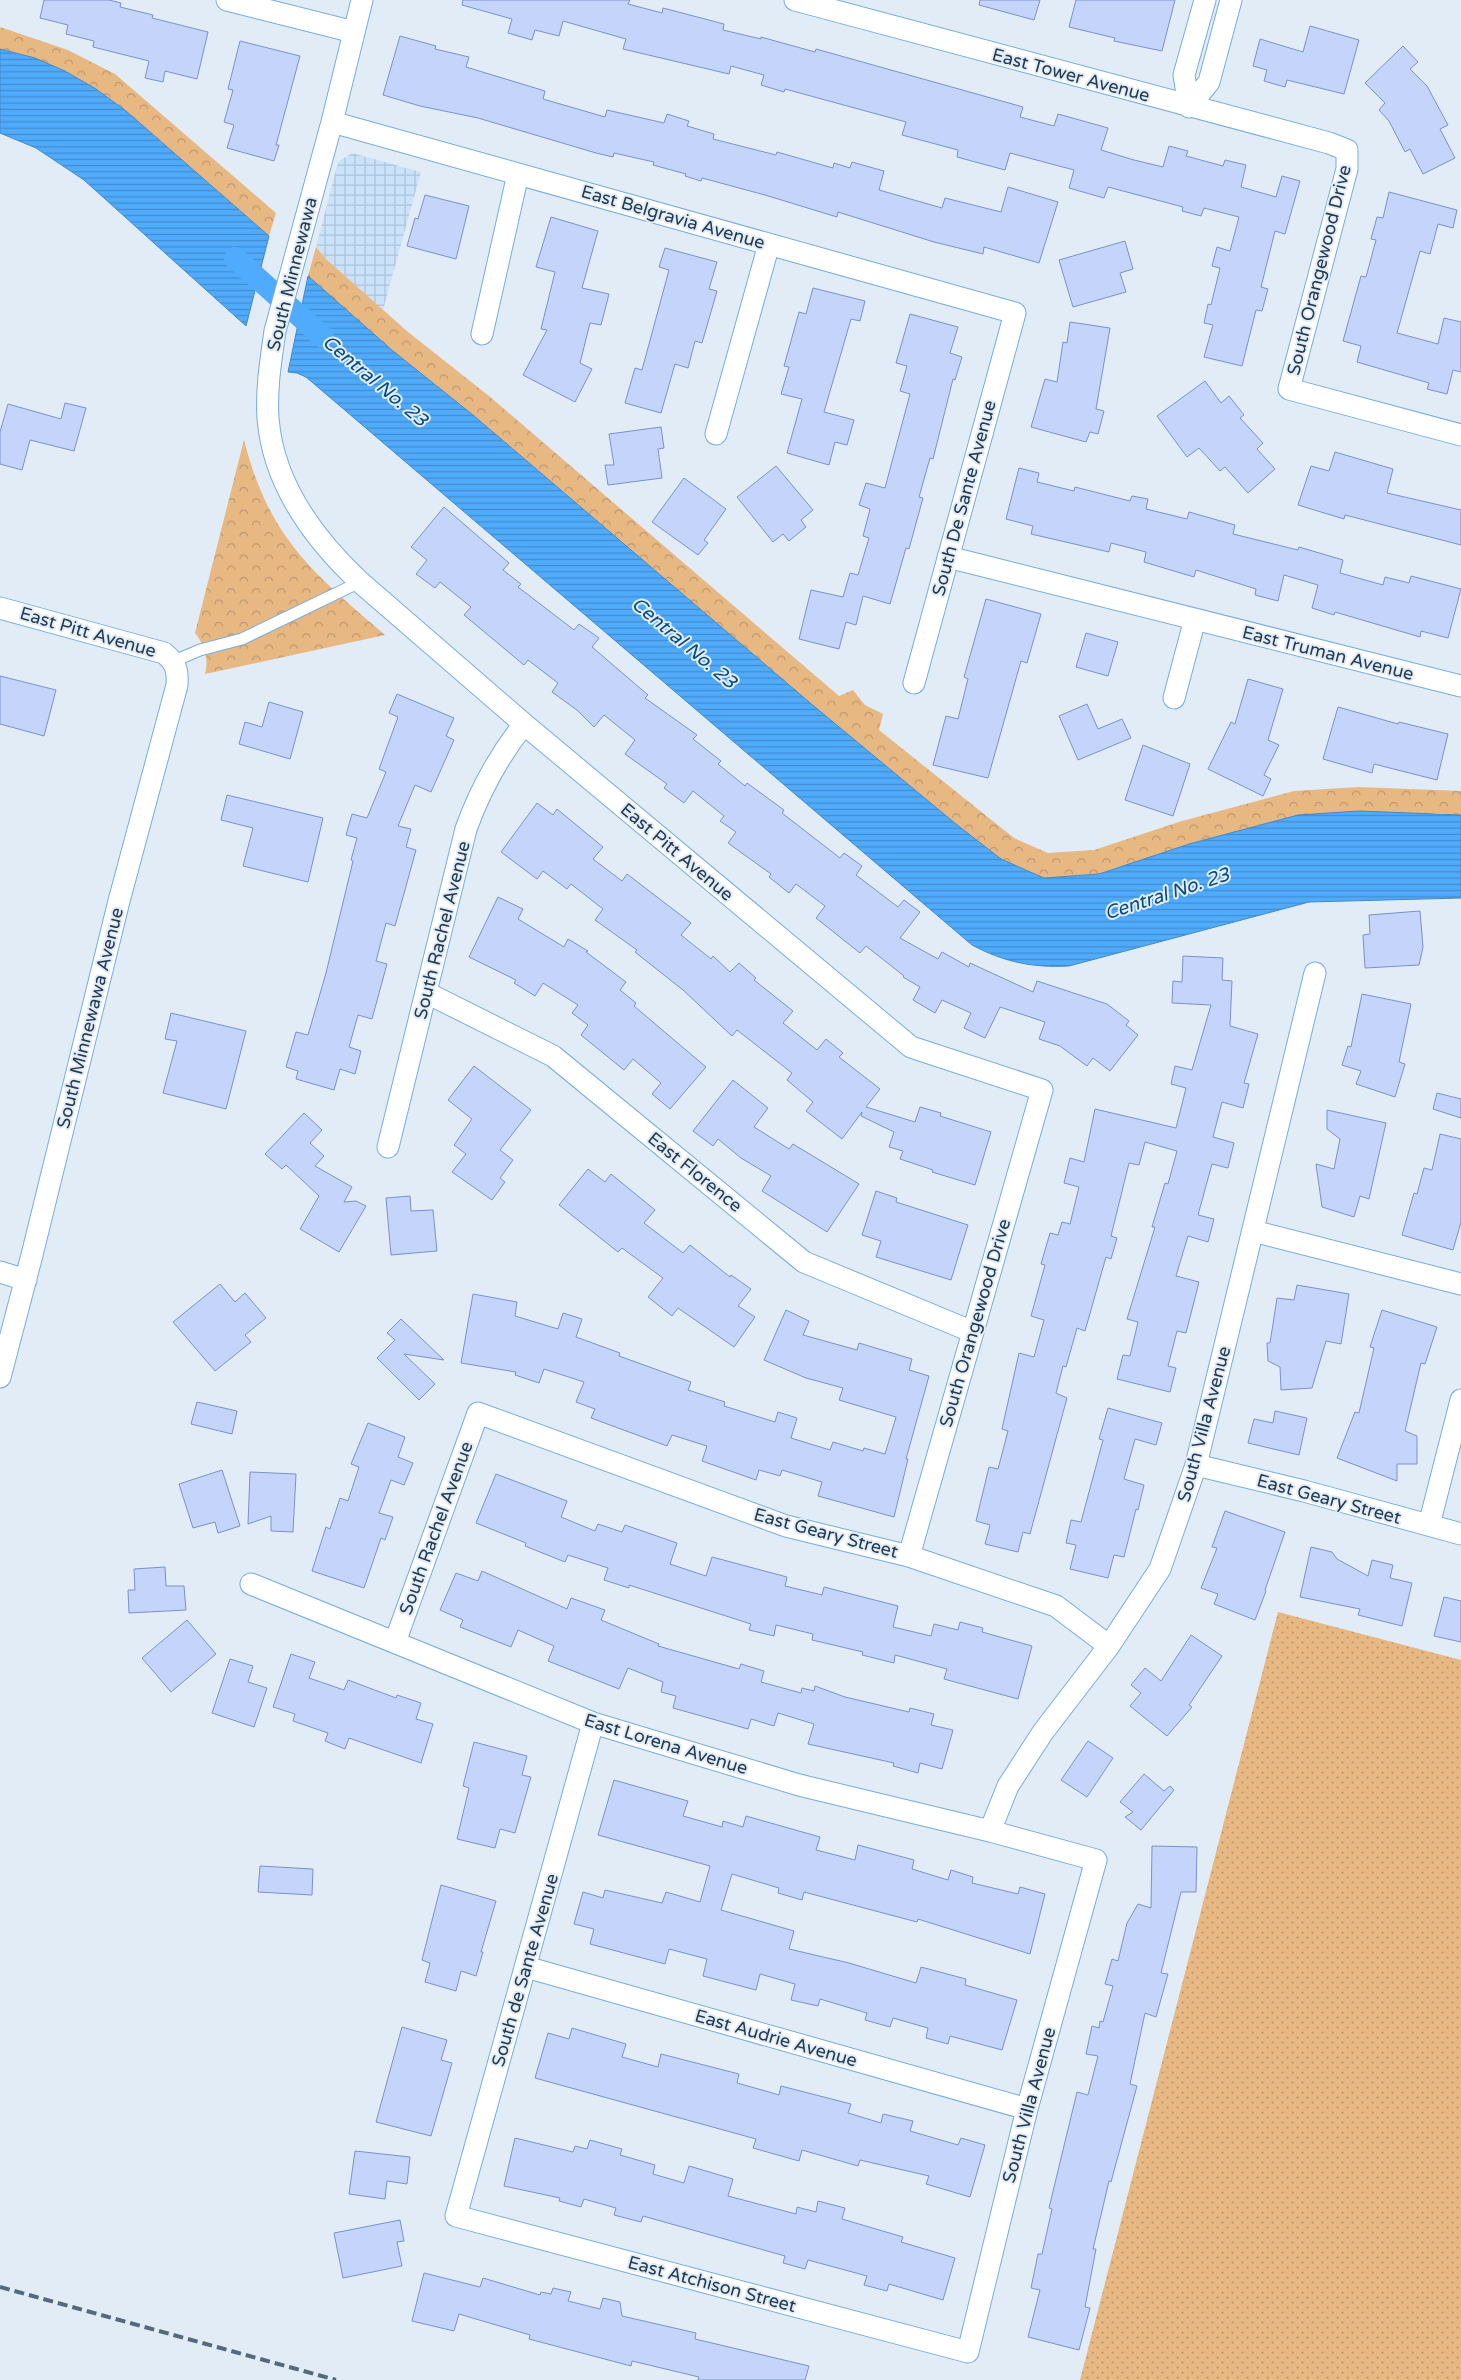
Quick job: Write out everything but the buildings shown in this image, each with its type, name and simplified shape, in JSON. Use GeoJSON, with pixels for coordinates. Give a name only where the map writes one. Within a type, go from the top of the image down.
{"type":"FeatureCollection","features":[{"type":"Feature","properties":{"kind":"street"},"geometry":{"type":"LineString","coordinates":[[228,0],[354,32]]}},
{"type":"Feature","properties":{"kind":"street","name":"South Minnewawa"},"geometry":{"type":"LineString","coordinates":[[340,564],[312,531],[290,494],[277,459],[268,419],[269,385],[275,330],[332,122],[362,0]]}},
{"type":"Feature","properties":{"kind":"street","name":"East Tower Avenue"},"geometry":{"type":"LineString","coordinates":[[795,0],[1329,143],[1347,150]]}},
{"type":"Feature","properties":{"kind":"street"},"geometry":{"type":"LineString","coordinates":[[1189,107],[1184,74],[1205,0]]}},
{"type":"Feature","properties":{"kind":"street"},"geometry":{"type":"LineString","coordinates":[[1189,107],[1209,82],[1231,0]]}},
{"type":"Feature","properties":{"kind":"street","name":"East Belgravia Avenue"},"geometry":{"type":"LineString","coordinates":[[332,122],[1015,313]]}},
{"type":"Feature","properties":{"kind":"street","name":"South Orangewood Drive"},"geometry":{"type":"LineString","coordinates":[[1347,150],[1347,169],[1289,389],[1461,435]]}},
{"type":"Feature","properties":{"kind":"street"},"geometry":{"type":"LineString","coordinates":[[482,334],[518,174]]}},
{"type":"Feature","properties":{"kind":"street"},"geometry":{"type":"LineString","coordinates":[[716,434],[769,244]]}},
{"type":"Feature","properties":{"kind":"street","name":"South De Sante Avenue"},"geometry":{"type":"LineString","coordinates":[[914,683],[1015,313]]}},
{"type":"Feature","properties":{"kind":"street","name":"East Truman Avenue"},"geometry":{"type":"LineString","coordinates":[[948,556],[1461,686]]}},
{"type":"Feature","properties":{"kind":"street","name":"East Pitt Avenue"},"geometry":{"type":"LineString","coordinates":[[340,564],[524,724],[911,1047],[1042,1090]]}},
{"type":"Feature","properties":{"kind":"street","name":"East Pitt Avenue"},"geometry":{"type":"LineString","coordinates":[[0,608],[151,649],[164,653],[174,661]]}},
{"type":"Feature","properties":{"kind":"street"},"geometry":{"type":"LineString","coordinates":[[1174,698],[1195,619]]}},
{"type":"Feature","properties":{"kind":"street","name":"South Minnewawa Avenue"},"geometry":{"type":"LineString","coordinates":[[0,1377],[26,1280],[119,901],[177,685],[178,672],[174,661]]}},
{"type":"Feature","properties":{"kind":"street","name":"South Rachel Avenue"},"geometry":{"type":"LineString","coordinates":[[388,1147],[466,829],[477,797],[502,754],[524,724]]}},
{"type":"Feature","properties":{"kind":"street","name":"South Villa Avenue"},"geometry":{"type":"LineString","coordinates":[[990,1831],[1008,1786],[1043,1732],[1109,1646],[1160,1569],[1196,1465],[1315,972]]}},
{"type":"Feature","properties":{"kind":"street","name":"East Florence"},"geometry":{"type":"LineString","coordinates":[[427,994],[553,1056],[804,1262],[973,1332]]}},
{"type":"Feature","properties":{"kind":"street","name":"South Orangewood Drive"},"geometry":{"type":"LineString","coordinates":[[909,1556],[1042,1090]]}},
{"type":"Feature","properties":{"kind":"street"},"geometry":{"type":"LineString","coordinates":[[1253,1231],[1461,1284]]}},
{"type":"Feature","properties":{"kind":"street"},"geometry":{"type":"LineString","coordinates":[[0,1272],[26,1280]]}},
{"type":"Feature","properties":{"kind":"street"},"geometry":{"type":"LineString","coordinates":[[1428,1525],[1461,1400]]}},
{"type":"Feature","properties":{"kind":"street","name":"South Rachel Avenue"},"geometry":{"type":"LineString","coordinates":[[394,1642],[478,1413]]}},
{"type":"Feature","properties":{"kind":"street","name":"East Geary Street"},"geometry":{"type":"LineString","coordinates":[[478,1413],[786,1526],[909,1556],[1056,1606],[1109,1646]]}},
{"type":"Feature","properties":{"kind":"street","name":"East Geary Street"},"geometry":{"type":"LineString","coordinates":[[1196,1465],[1304,1491],[1461,1534]]}},
{"type":"Feature","properties":{"kind":"street","name":"East Lorena Avenue"},"geometry":{"type":"LineString","coordinates":[[251,1584],[593,1724],[799,1785],[990,1831],[1096,1860]]}},
{"type":"Feature","properties":{"kind":"street","name":"South de Sante Avenue"},"geometry":{"type":"LineString","coordinates":[[456,2216],[593,1724]]}},
{"type":"Feature","properties":{"kind":"street","name":"South Villa Avenue"},"geometry":{"type":"LineString","coordinates":[[968,2352],[1027,2109],[1096,1860]]}},
{"type":"Feature","properties":{"kind":"street","name":"East Audrie Avenue"},"geometry":{"type":"LineString","coordinates":[[526,1967],[1027,2109]]}},
{"type":"Feature","properties":{"kind":"street","name":"East Atchison Street"},"geometry":{"type":"LineString","coordinates":[[456,2216],[968,2352]]}},
{"type":"Feature","properties":{"kind":"lane"},"geometry":{"type":"LineString","coordinates":[[174,661],[200,650],[242,640],[360,582]]}},
{"type":"Feature","properties":{"kind":"shaded area"},"geometry":{"type":"Polygon","coordinates":[[[352,153],[421,172],[383,310],[326,259],[316,247],[338,162],[352,153]]]}},
{"type":"Feature","properties":{"kind":"green space"},"geometry":{"type":"Polygon","coordinates":[[[0,27],[68,50],[115,74],[276,213],[269,236],[126,111],[96,89],[65,71],[35,58],[0,49],[0,27]]]}},
{"type":"Feature","properties":{"kind":"green space"},"geometry":{"type":"Polygon","coordinates":[[[316,247],[326,259],[408,332],[489,396],[839,696],[853,690],[865,705],[883,714],[879,730],[1014,838],[1048,853],[1094,850],[1182,821],[1294,791],[1359,787],[1461,791],[1461,815],[1436,813],[1189,844],[1099,874],[1044,878],[1001,859],[809,702],[473,415],[393,351],[308,276],[316,247]]]}},
{"type":"Feature","properties":{"kind":"green space"},"geometry":{"type":"Polygon","coordinates":[[[244,440],[254,474],[266,503],[296,551],[336,592],[385,635],[205,674],[207,663],[205,652],[195,633],[244,440]]]}},
{"type":"Feature","properties":{"kind":"green space"},"geometry":{"type":"Polygon","coordinates":[[[1278,1612],[1461,1660],[1461,2380],[1080,2380],[1278,1612]]]}},
{"type":"Feature","properties":{"kind":"water"},"geometry":{"type":"Polygon","coordinates":[[[0,49],[35,58],[65,71],[96,89],[126,111],[269,236],[246,326],[84,180],[36,148],[0,133],[0,49]]]}},
{"type":"Feature","properties":{"kind":"water"},"geometry":{"type":"Polygon","coordinates":[[[308,276],[393,351],[473,415],[809,702],[1001,859],[1044,878],[1099,874],[1189,844],[1298,815],[1359,811],[1461,815],[1461,898],[1309,902],[1069,966],[1043,966],[1019,963],[996,956],[972,945],[306,377],[288,372],[308,276]]]}},
{"type":"Feature","properties":{"kind":"waterway","name":"Central No. 23"},"geometry":{"type":"LineString","coordinates":[[235,258],[323,337]]}},
{"type":"Feature","properties":{"kind":"railway"},"geometry":{"type":"LineString","coordinates":[[0,2287],[336,2380]]}}]}
